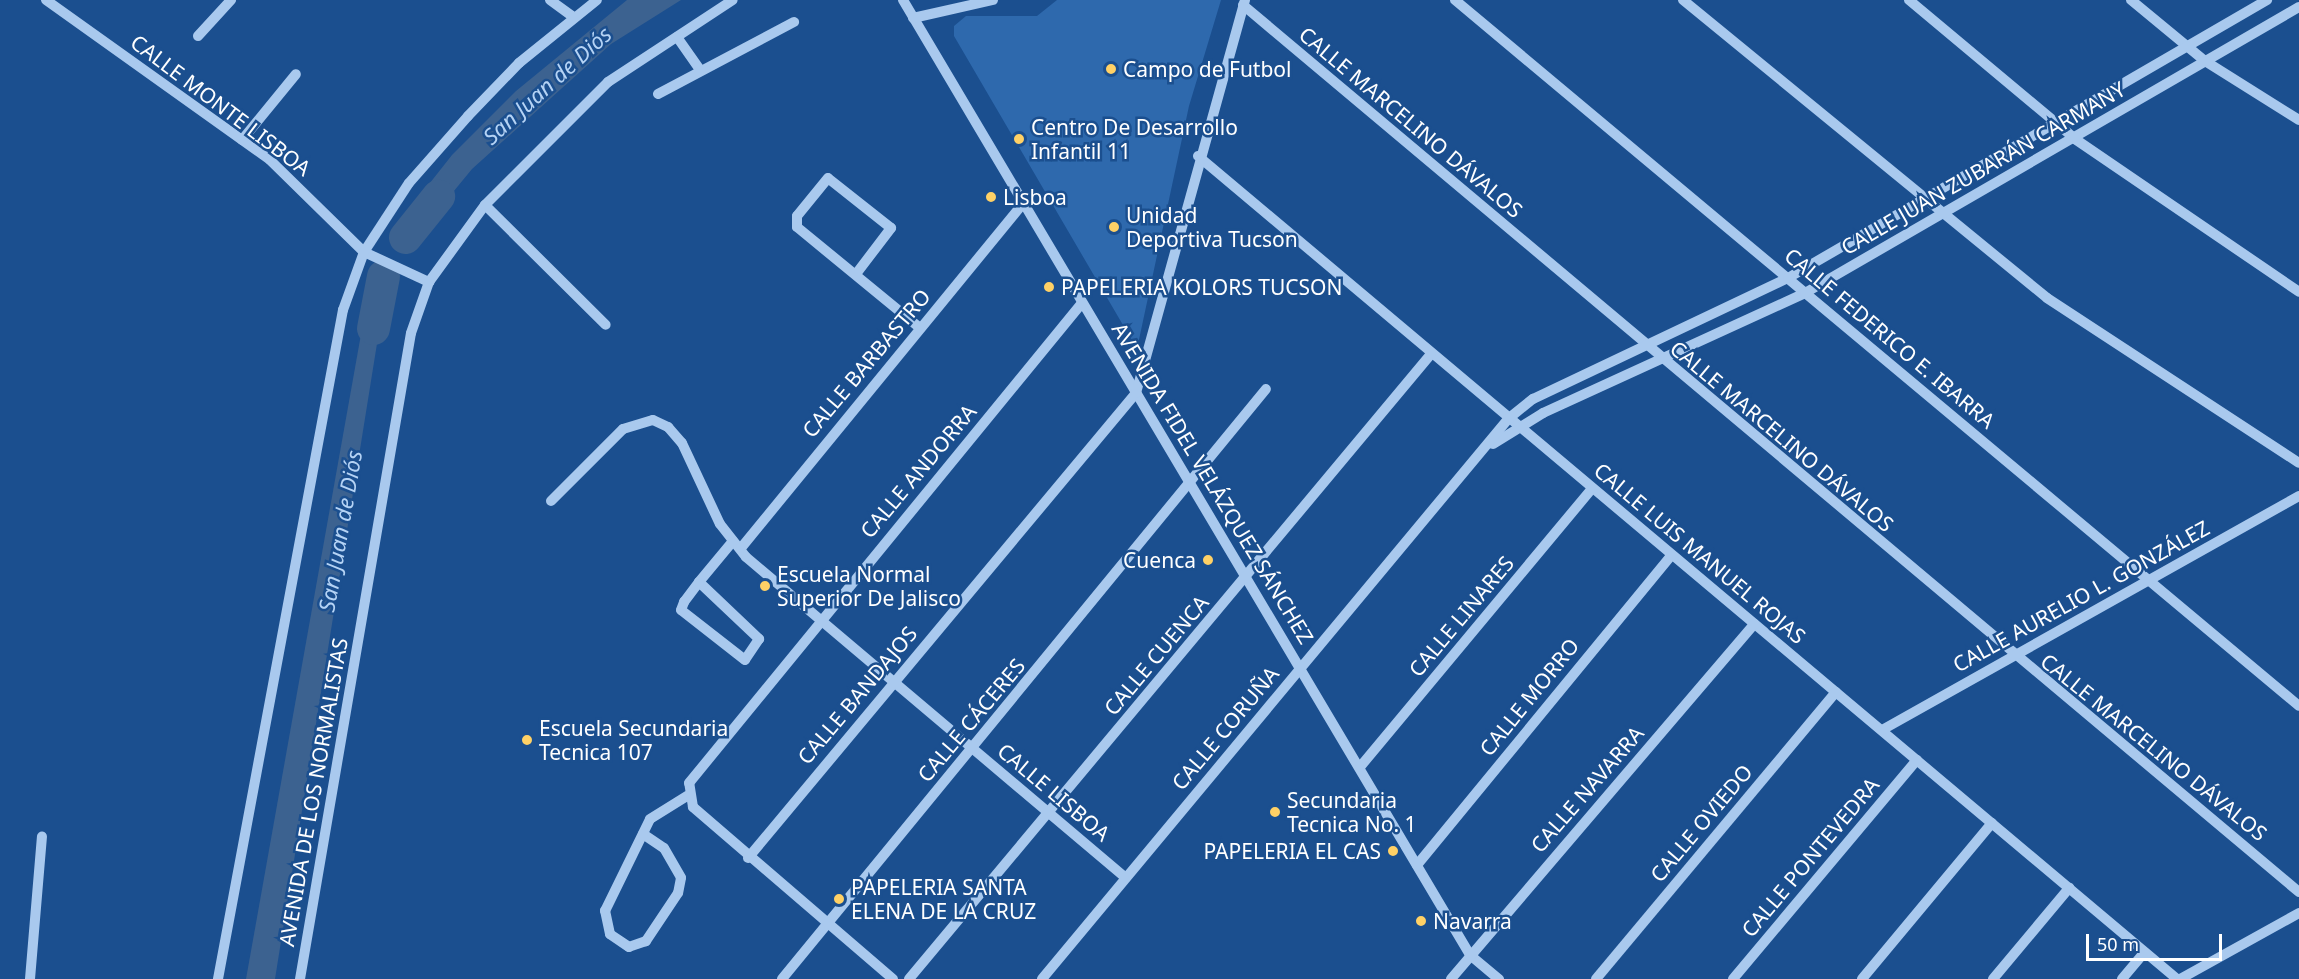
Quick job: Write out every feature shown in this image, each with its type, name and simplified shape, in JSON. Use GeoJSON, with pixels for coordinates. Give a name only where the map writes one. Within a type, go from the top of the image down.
{"type":"FeatureCollection","features":[{"type":"Feature","properties":{"kind":"street","name":"CALLE MONTE LISBOA"},"geometry":{"type":"LineString","coordinates":[[46,0],[289,175],[364,252],[429,282]]}},
{"type":"Feature","properties":{"kind":"street"},"geometry":{"type":"LineString","coordinates":[[198,36],[231,0]]}},
{"type":"Feature","properties":{"kind":"street"},"geometry":{"type":"LineString","coordinates":[[550,0],[572,16]]}},
{"type":"Feature","properties":{"kind":"street"},"geometry":{"type":"LineString","coordinates":[[218,979],[343,310],[364,252],[423,166],[519,63],[572,16],[597,0]]}},
{"type":"Feature","properties":{"kind":"street","name":"AVENIDA DE LOS NORMALISTAS"},"geometry":{"type":"LineString","coordinates":[[300,979],[411,333],[429,282],[484,205],[608,82],[733,0]]}},
{"type":"Feature","properties":{"kind":"street"},"geometry":{"type":"LineString","coordinates":[[913,18],[993,0]]}},
{"type":"Feature","properties":{"kind":"street","name":"CALLE FEDERICO E. IBARRA"},"geometry":{"type":"LineString","coordinates":[[1455,0],[2299,706]]}},
{"type":"Feature","properties":{"kind":"street"},"geometry":{"type":"LineString","coordinates":[[1683,0],[1940,215],[2075,318],[2299,463]]}},
{"type":"Feature","properties":{"kind":"street"},"geometry":{"type":"LineString","coordinates":[[1909,0],[2075,139],[2299,292]]}},
{"type":"Feature","properties":{"kind":"street"},"geometry":{"type":"LineString","coordinates":[[2131,0],[2205,62],[2299,120]]}},
{"type":"Feature","properties":{"kind":"street","name":"CALLE JUAN ZUBARÁN CARMANY"},"geometry":{"type":"LineString","coordinates":[[1508,419],[1533,399],[1788,278],[1920,198],[2056,123],[2268,0]]}},
{"type":"Feature","properties":{"kind":"street","name":"AVENIDA FIDEL VELÁZQUEZ SÁNCHEZ"},"geometry":{"type":"LineString","coordinates":[[903,1],[1470,955],[1499,979]]}},
{"type":"Feature","properties":{"kind":"street"},"geometry":{"type":"LineString","coordinates":[[1136,393],[1198,156],[1244,2]]}},
{"type":"Feature","properties":{"kind":"street","name":"CALLE MARCELINO DÁVALOS"},"geometry":{"type":"LineString","coordinates":[[1244,2],[1644,345],[2013,656],[2299,892]]}},
{"type":"Feature","properties":{"kind":"street","name":"CALLE JUAN ZUBARÁN CARMANY"},"geometry":{"type":"LineString","coordinates":[[1518,427],[1805,293],[2075,139],[2299,7]]}},
{"type":"Feature","properties":{"kind":"street"},"geometry":{"type":"LineString","coordinates":[[658,94],[699,69],[794,22]]}},
{"type":"Feature","properties":{"kind":"street"},"geometry":{"type":"LineString","coordinates":[[677,37],[699,69]]}},
{"type":"Feature","properties":{"kind":"street"},"geometry":{"type":"LineString","coordinates":[[242,140],[296,74]]}},
{"type":"Feature","properties":{"kind":"street","name":"CALLE LUIS MANUEL ROJAS"},"geometry":{"type":"LineString","coordinates":[[1198,156],[1508,419],[2179,979]]}},
{"type":"Feature","properties":{"kind":"street"},"geometry":{"type":"LineString","coordinates":[[856,274],[891,228],[828,178],[795,221],[856,274],[921,328]]}},
{"type":"Feature","properties":{"kind":"street","name":"CALLE BARBASTRO"},"geometry":{"type":"LineString","coordinates":[[699,582],[759,639],[745,660],[681,610],[699,582],[737,544],[1023,204]]}},
{"type":"Feature","properties":{"kind":"street"},"geometry":{"type":"LineString","coordinates":[[484,205],[606,325]]}},
{"type":"Feature","properties":{"kind":"street","name":"CALLE ANDORRA"},"geometry":{"type":"LineString","coordinates":[[687,796],[689,783],[820,620],[1082,303]]}},
{"type":"Feature","properties":{"kind":"street","name":"CALLE CUENCA"},"geometry":{"type":"LineString","coordinates":[[909,979],[1431,354]]}},
{"type":"Feature","properties":{"kind":"street","name":"CALLE CÁCERES"},"geometry":{"type":"LineString","coordinates":[[782,979],[826,923],[1191,486],[1266,389]]}},
{"type":"Feature","properties":{"kind":"street","name":"CALLE BANDAJOS"},"geometry":{"type":"LineString","coordinates":[[748,858],[1136,393]]}},
{"type":"Feature","properties":{"kind":"street","name":"CALLE CORUÑA"},"geometry":{"type":"LineString","coordinates":[[1042,979],[1300,668],[1486,450],[1508,419]]}},
{"type":"Feature","properties":{"kind":"street"},"geometry":{"type":"LineString","coordinates":[[551,501],[623,429],[653,420],[682,443],[737,544]]}},
{"type":"Feature","properties":{"kind":"street","name":"CALLE CORUÑA"},"geometry":{"type":"LineString","coordinates":[[1486,450],[1518,427]]}},
{"type":"Feature","properties":{"kind":"street","name":"CALLE LINARES"},"geometry":{"type":"LineString","coordinates":[[1360,767],[1592,489]]}},
{"type":"Feature","properties":{"kind":"street","name":"CALLE AURELIO L. GONZÁLEZ"},"geometry":{"type":"LineString","coordinates":[[1882,730],[2299,496]]}},
{"type":"Feature","properties":{"kind":"street","name":"CALLE LISBOA"},"geometry":{"type":"LineString","coordinates":[[737,544],[820,620],[1126,878]]}},
{"type":"Feature","properties":{"kind":"street","name":"CALLE MORRO"},"geometry":{"type":"LineString","coordinates":[[1417,865],[1672,555]]}},
{"type":"Feature","properties":{"kind":"street","name":"CALLE NAVARRA"},"geometry":{"type":"LineString","coordinates":[[1451,979],[1754,624]]}},
{"type":"Feature","properties":{"kind":"street","name":"CALLE OVIEDO"},"geometry":{"type":"LineString","coordinates":[[1596,979],[1836,692]]}},
{"type":"Feature","properties":{"kind":"street","name":"CALLE PONTEVEDRA"},"geometry":{"type":"LineString","coordinates":[[1732,979],[1917,760]]}},
{"type":"Feature","properties":{"kind":"street"},"geometry":{"type":"LineString","coordinates":[[643,834],[664,848],[681,878],[678,893],[646,941],[629,947],[610,934],[605,911],[643,834],[661,809],[687,796],[748,858],[893,979]]}},
{"type":"Feature","properties":{"kind":"street"},"geometry":{"type":"LineString","coordinates":[[1862,979],[1992,823]]}},
{"type":"Feature","properties":{"kind":"street"},"geometry":{"type":"LineString","coordinates":[[30,979],[42,837]]}},
{"type":"Feature","properties":{"kind":"street"},"geometry":{"type":"LineString","coordinates":[[1993,979],[2069,888]]}},
{"type":"Feature","properties":{"kind":"street"},"geometry":{"type":"LineString","coordinates":[[2179,979],[2299,913]]}},
{"type":"Feature","properties":{"kind":"street"},"geometry":{"type":"LineString","coordinates":[[2122,979],[2145,952]]}},
{"type":"Feature","properties":{"kind":"shaded area","name":"Unidad Deportiva Tucson"},"geometry":{"type":"Polygon","coordinates":[[[1057,0],[1221,0],[1189,106],[1137,349],[954,36],[954,26],[966,16],[1037,16],[1057,0]]]}},
{"type":"Feature","properties":{"kind":"water"},"geometry":{"type":"Polygon","coordinates":[[[627,0],[681,0],[611,44],[472,169],[426,225],[408,231],[407,212],[452,155],[516,91],[627,0]]]}},
{"type":"Feature","properties":{"kind":"water"},"geometry":{"type":"Polygon","coordinates":[[[381,284],[384,300],[275,979],[246,979],[368,295],[381,284]]]}},
{"type":"Feature","properties":{"kind":"waterway","name":"San Juan de Diós"},"geometry":{"type":"LineString","coordinates":[[405,237],[438,196]]}},
{"type":"Feature","properties":{"kind":"waterway","name":"San Juan de Diós"},"geometry":{"type":"LineString","coordinates":[[373,328],[383,276]]}},
{"type":"Feature","properties":{"kind":"place","name":"Campo de Futbol"},"geometry":{"type":"Point","coordinates":[1111,69]}},
{"type":"Feature","properties":{"kind":"place","name":"Centro De Desarrollo Infantil 11"},"geometry":{"type":"Point","coordinates":[1019,139]}},
{"type":"Feature","properties":{"kind":"place","name":"Lisboa"},"geometry":{"type":"Point","coordinates":[991,197]}},
{"type":"Feature","properties":{"kind":"place","name":"Unidad Deportiva Tucson"},"geometry":{"type":"Point","coordinates":[1114,227]}},
{"type":"Feature","properties":{"kind":"place","name":"PAPELERIA KOLORS TUCSON"},"geometry":{"type":"Point","coordinates":[1049,287]}},
{"type":"Feature","properties":{"kind":"place","name":"Cuenca"},"geometry":{"type":"Point","coordinates":[1208,560]}},
{"type":"Feature","properties":{"kind":"place","name":"Escuela Normal Superior De Jalisco"},"geometry":{"type":"Point","coordinates":[765,586]}},
{"type":"Feature","properties":{"kind":"place","name":"Escuela Secundaria Tecnica 107"},"geometry":{"type":"Point","coordinates":[527,740]}},
{"type":"Feature","properties":{"kind":"place","name":"Secundaria Tecnica No. 1"},"geometry":{"type":"Point","coordinates":[1275,812]}},
{"type":"Feature","properties":{"kind":"place","name":"PAPELERIA EL CAS"},"geometry":{"type":"Point","coordinates":[1393,851]}},
{"type":"Feature","properties":{"kind":"place","name":"PAPELERIA SANTA ELENA DE LA CRUZ"},"geometry":{"type":"Point","coordinates":[839,899]}},
{"type":"Feature","properties":{"kind":"place","name":"Navarra"},"geometry":{"type":"Point","coordinates":[1421,921]}}]}
